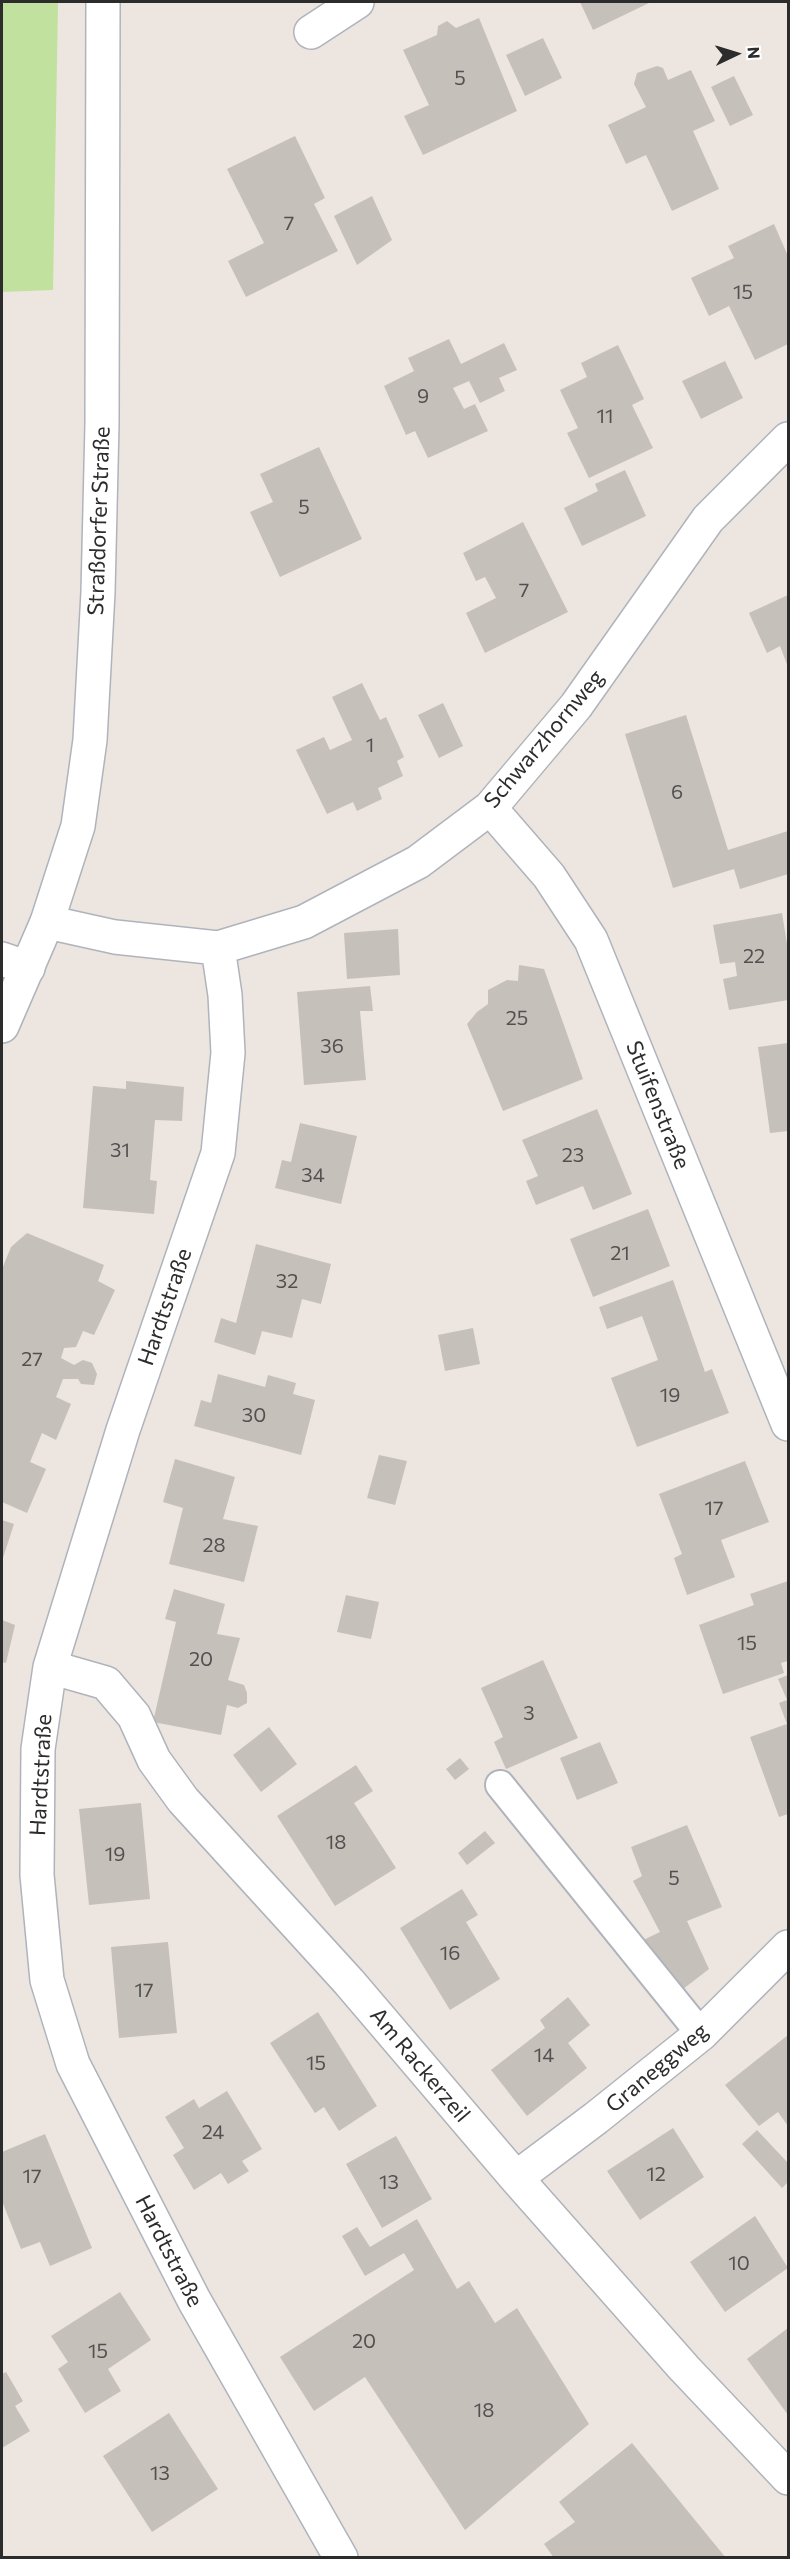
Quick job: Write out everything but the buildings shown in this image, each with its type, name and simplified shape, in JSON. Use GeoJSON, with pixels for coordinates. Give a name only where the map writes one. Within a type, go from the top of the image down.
{"type":"FeatureCollection","features":[{"type":"Feature","properties":{"kind":"street","name":"Straßdorfer Straße"},"geometry":{"type":"LineString","coordinates":[[2,1026],[15,963],[47,922],[78,826],[90,740],[98,592],[102,424],[103,2]]}},
{"type":"Feature","properties":{"kind":"street"},"geometry":{"type":"LineString","coordinates":[[310,32],[357,2]]}},
{"type":"Feature","properties":{"kind":"street","name":"Schwarzhornweg"},"geometry":{"type":"LineString","coordinates":[[47,922],[115,937],[218,948],[304,922],[418,862],[490,807],[576,706],[708,519],[789,439]]}},
{"type":"Feature","properties":{"kind":"street","name":"Stuifenstraße"},"geometry":{"type":"LineString","coordinates":[[490,807],[549,876],[591,940],[789,1424]]}},
{"type":"Feature","properties":{"kind":"street","name":"Hardtstraße"},"geometry":{"type":"LineString","coordinates":[[218,948],[225,995],[228,1053],[218,1153],[123,1430],[50,1667],[38,1749],[37,1875],[47,1980],[73,2064],[194,2300],[341,2558]]}},
{"type":"Feature","properties":{"kind":"street","name":"Am Rackerzeil"},"geometry":{"type":"LineString","coordinates":[[50,1667],[106,1683],[134,1716],[154,1760],[183,1800],[349,1982],[516,2178],[684,2368],[789,2478]]}},
{"type":"Feature","properties":{"kind":"street","name":"Graneggweg"},"geometry":{"type":"LineString","coordinates":[[516,2178],[701,2034],[789,1947]]}},
{"type":"Feature","properties":{"kind":"lane"},"geometry":{"type":"LineString","coordinates":[[500,1785],[701,2034]]}},
{"type":"Feature","properties":{"kind":"green space"},"geometry":{"type":"Polygon","coordinates":[[[2,2],[58,2],[53,290],[2,292],[2,2]]]}}]}
